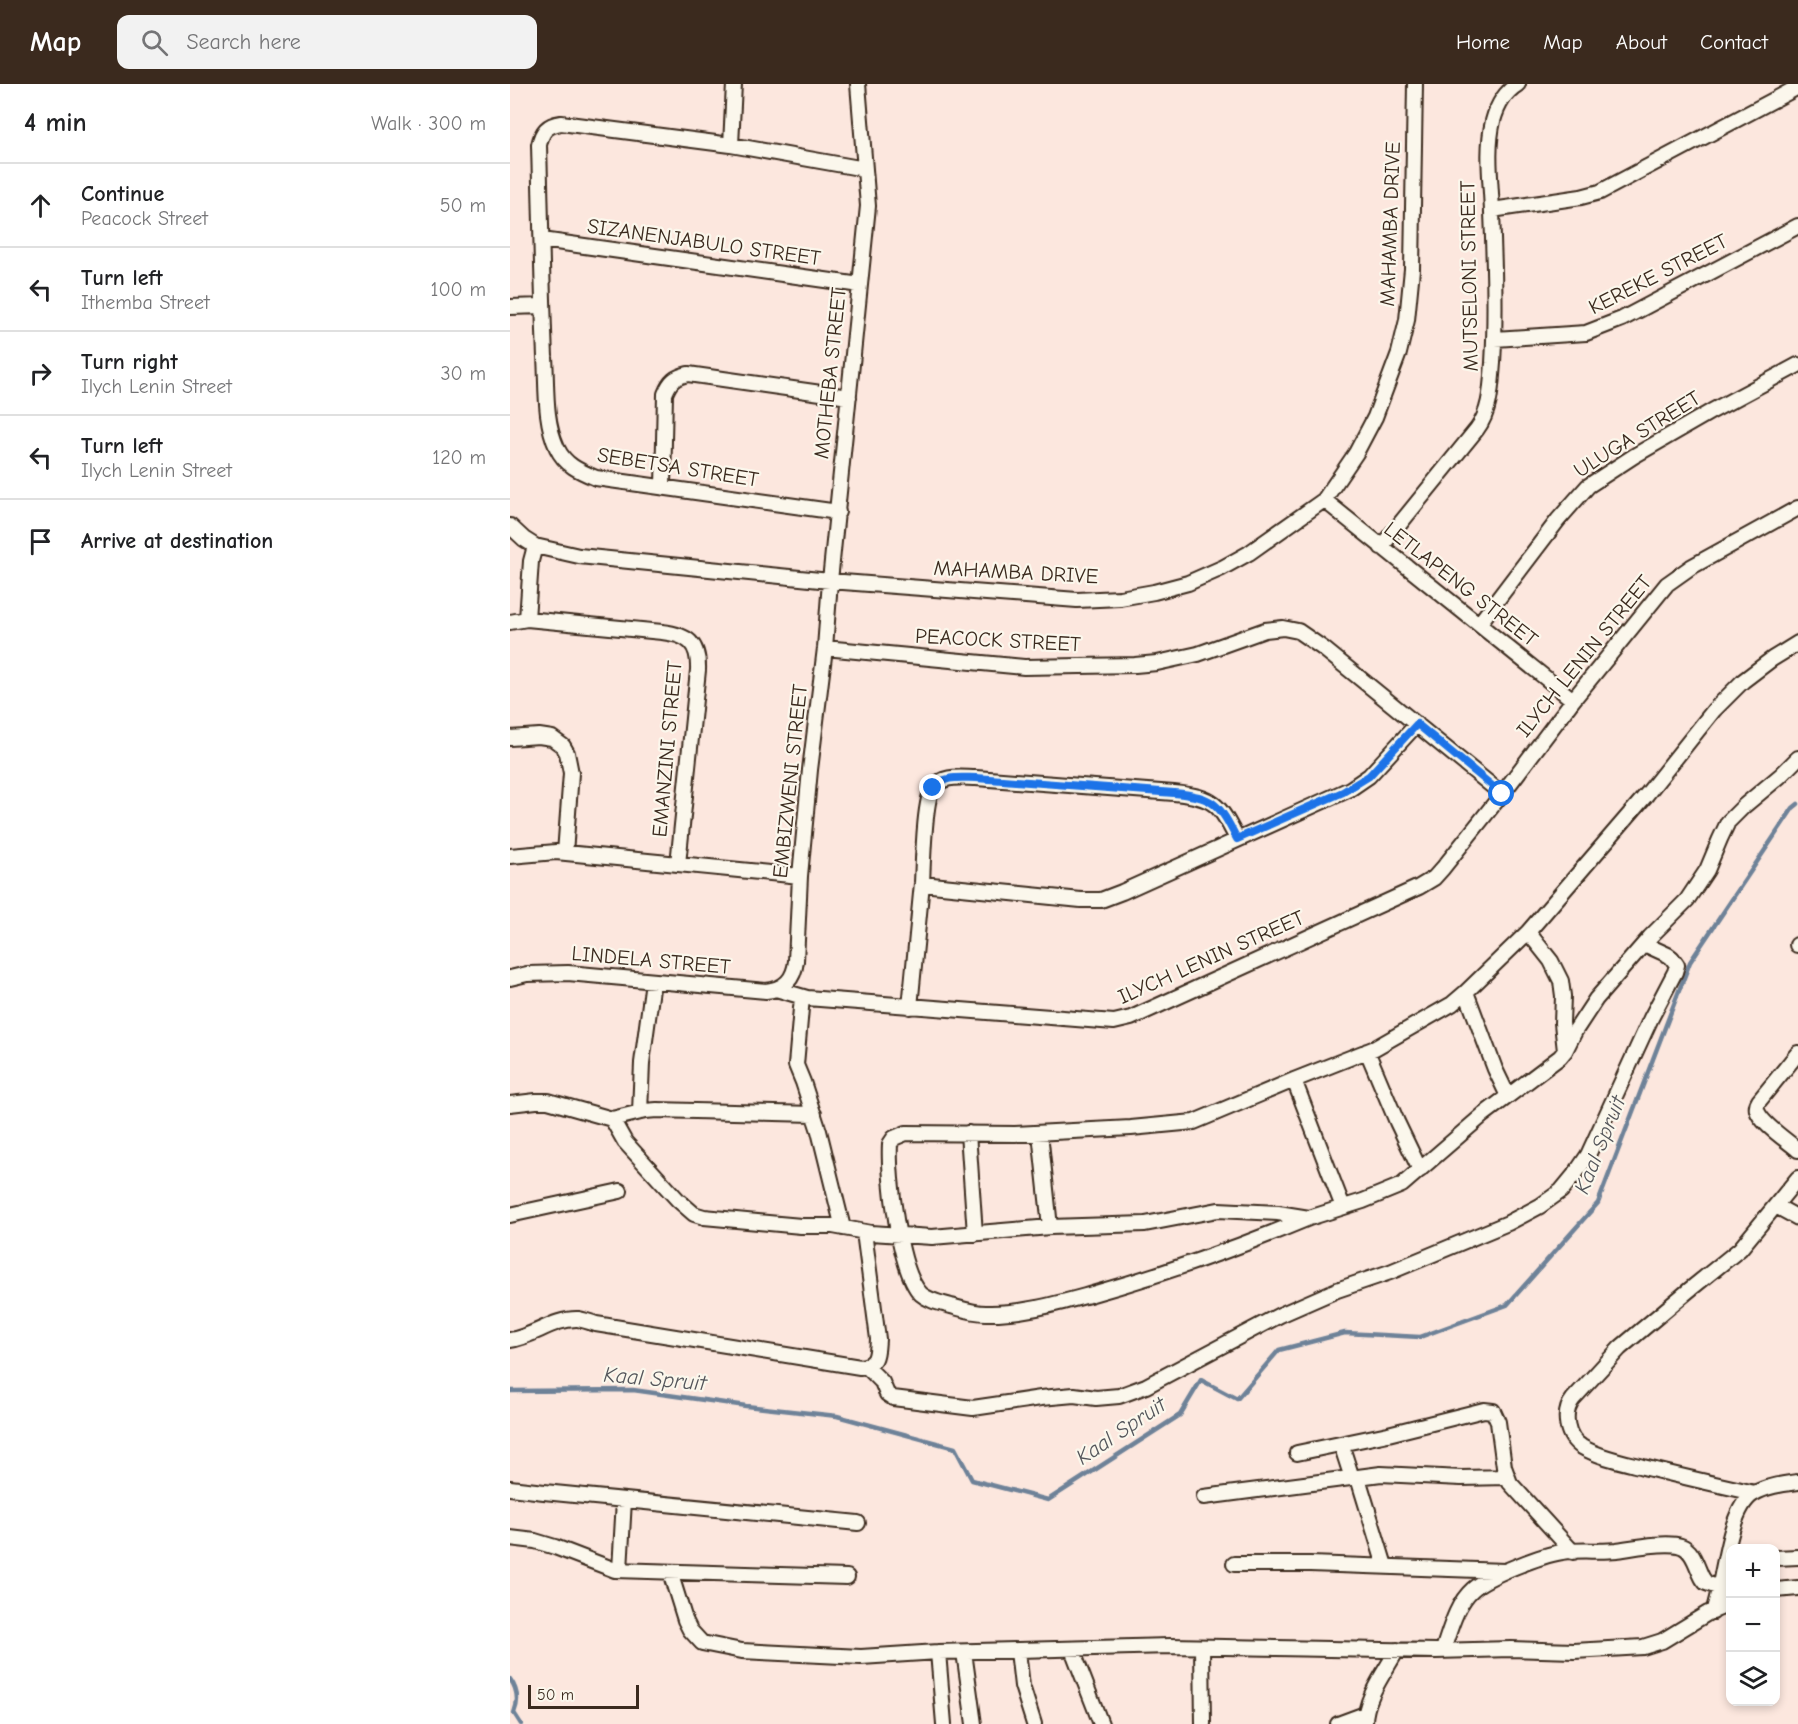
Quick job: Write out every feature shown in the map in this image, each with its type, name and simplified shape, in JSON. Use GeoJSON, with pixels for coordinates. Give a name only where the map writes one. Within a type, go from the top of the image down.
{"type":"FeatureCollection","features":[{"type":"Feature","properties":{"kind":"street"},"geometry":{"type":"LineString","coordinates":[[731,144],[734,84]]}},
{"type":"Feature","properties":{"kind":"street","name":"MOTHEBA STREET"},"geometry":{"type":"LineString","coordinates":[[830,581],[868,206],[858,84]]}},
{"type":"Feature","properties":{"kind":"street","name":"MAHAMBA DRIVE"},"geometry":{"type":"LineString","coordinates":[[510,526],[535,546],[579,556],[830,581],[1077,600],[1139,595],[1176,587],[1222,568],[1249,553],[1324,500],[1356,453],[1375,417],[1399,353],[1407,320],[1412,268],[1415,84]]}},
{"type":"Feature","properties":{"kind":"street","name":"MUTSELONI STREET"},"geometry":{"type":"LineString","coordinates":[[1381,547],[1485,418],[1491,393],[1494,339],[1489,155],[1494,120],[1500,102],[1511,88],[1518,84]]}},
{"type":"Feature","properties":{"kind":"street"},"geometry":{"type":"LineString","coordinates":[[1492,210],[1581,197],[1600,192],[1798,87]]}},
{"type":"Feature","properties":{"kind":"street","name":"SEBETSA STREET"},"geometry":{"type":"LineString","coordinates":[[838,512],[596,478],[576,470],[563,459],[556,447],[548,415],[539,145],[541,134],[546,128],[561,123],[731,144],[865,168]]}},
{"type":"Feature","properties":{"kind":"street","name":"KEREKE STREET"},"geometry":{"type":"LineString","coordinates":[[1494,339],[1586,333],[1599,329],[1798,226]]}},
{"type":"Feature","properties":{"kind":"street","name":"SIZANENJABULO STREET"},"geometry":{"type":"LineString","coordinates":[[542,240],[860,285]]}},
{"type":"Feature","properties":{"kind":"street"},"geometry":{"type":"LineString","coordinates":[[510,307],[543,306]]}},
{"type":"Feature","properties":{"kind":"street","name":"ULUGA STREET"},"geometry":{"type":"LineString","coordinates":[[1479,624],[1558,520],[1588,486],[1702,417],[1798,365]]}},
{"type":"Feature","properties":{"kind":"street"},"geometry":{"type":"LineString","coordinates":[[663,487],[665,394],[669,384],[677,377],[688,374],[849,397]]}},
{"type":"Feature","properties":{"kind":"street","name":"LETLAPENG STREET"},"geometry":{"type":"LineString","coordinates":[[1324,500],[1573,700]]}},
{"type":"Feature","properties":{"kind":"street","name":"ILYCH LENIN STREET"},"geometry":{"type":"LineString","coordinates":[[802,997],[1114,1022],[1131,1018],[1428,882],[1443,868],[1573,700],[1667,584],[1691,567],[1798,508]]}},
{"type":"Feature","properties":{"kind":"street"},"geometry":{"type":"LineString","coordinates":[[527,619],[531,561],[535,546]]}},
{"type":"Feature","properties":{"kind":"street","name":"EMBIZWENI STREET"},"geometry":{"type":"LineString","coordinates":[[782,986],[793,975],[796,962],[800,876],[825,648],[830,581]]}},
{"type":"Feature","properties":{"kind":"street","name":"EMANZINI STREET"},"geometry":{"type":"LineString","coordinates":[[510,622],[527,619],[675,634],[687,638],[694,646],[698,657],[698,670],[678,864]]}},
{"type":"Feature","properties":{"kind":"street","name":"PEACOCK STREET"},"geometry":{"type":"LineString","coordinates":[[825,648],[1024,666],[1135,665],[1157,663],[1198,654],[1265,630],[1283,628],[1298,631],[1502,794]]}},
{"type":"Feature","properties":{"kind":"street"},"geometry":{"type":"LineString","coordinates":[[1798,643],[1743,681],[1714,710],[1647,794],[1528,932],[1467,992],[1452,1004],[1367,1051],[1194,1122],[1040,1133],[906,1133],[897,1137],[892,1141],[890,1150],[898,1235],[917,1288],[925,1296],[939,1303],[976,1312],[1000,1313],[1062,1303],[1135,1283],[1228,1251],[1309,1218],[1398,1187],[1408,1181],[1483,1115],[1565,1052],[1575,1031],[1596,999],[1644,944],[1685,903],[1698,885],[1728,822],[1798,758]]}},
{"type":"Feature","properties":{"kind":"street"},"geometry":{"type":"LineString","coordinates":[[922,884],[1096,901],[1139,885],[1360,783],[1417,724]]}},
{"type":"Feature","properties":{"kind":"street"},"geometry":{"type":"LineString","coordinates":[[510,738],[539,736],[552,738],[563,746],[567,753],[572,773],[565,853]]}},
{"type":"Feature","properties":{"kind":"street"},"geometry":{"type":"LineString","coordinates":[[910,1007],[929,797],[937,784],[948,778],[987,779],[1197,796],[1213,802],[1220,809],[1237,839]]}},
{"type":"Feature","properties":{"kind":"street"},"geometry":{"type":"LineString","coordinates":[[510,856],[548,852],[565,853],[800,876]]}},
{"type":"Feature","properties":{"kind":"street"},"geometry":{"type":"LineString","coordinates":[[1528,932],[1551,961],[1561,981],[1565,1052]]}},
{"type":"Feature","properties":{"kind":"street"},"geometry":{"type":"LineString","coordinates":[[866,1366],[882,1382],[887,1394],[893,1398],[949,1406],[985,1408],[1041,1398],[1074,1395],[1096,1398],[1119,1396],[1146,1386],[1289,1311],[1337,1290],[1435,1255],[1527,1214],[1561,1191],[1588,1155],[1651,1018],[1675,972],[1677,965],[1672,958],[1644,944]]}},
{"type":"Feature","properties":{"kind":"street","name":"LINDELA STREET"},"geometry":{"type":"LineString","coordinates":[[510,978],[527,974],[552,973],[754,990],[782,986],[802,997]]}},
{"type":"Feature","properties":{"kind":"street"},"geometry":{"type":"LineString","coordinates":[[640,1112],[642,1063],[652,981]]}},
{"type":"Feature","properties":{"kind":"street"},"geometry":{"type":"LineString","coordinates":[[1467,992],[1495,1069],[1508,1096]]}},
{"type":"Feature","properties":{"kind":"street"},"geometry":{"type":"LineString","coordinates":[[802,997],[796,1065],[814,1114],[843,1228]]}},
{"type":"Feature","properties":{"kind":"street"},"geometry":{"type":"LineString","coordinates":[[1367,1051],[1420,1170]]}},
{"type":"Feature","properties":{"kind":"street"},"geometry":{"type":"LineString","coordinates":[[1798,1053],[1759,1101],[1757,1111],[1766,1123],[1798,1150]]}},
{"type":"Feature","properties":{"kind":"street"},"geometry":{"type":"LineString","coordinates":[[1294,1080],[1343,1207]]}},
{"type":"Feature","properties":{"kind":"street"},"geometry":{"type":"LineString","coordinates":[[510,1104],[548,1101],[612,1119],[657,1110],[814,1114]]}},
{"type":"Feature","properties":{"kind":"street"},"geometry":{"type":"LineString","coordinates":[[612,1119],[635,1154],[678,1200],[694,1214],[704,1216],[786,1225],[833,1226],[864,1232],[932,1237],[1050,1227],[1145,1224],[1218,1210],[1278,1213],[1309,1218]]}},
{"type":"Feature","properties":{"kind":"street"},"geometry":{"type":"LineString","coordinates":[[968,1133],[975,1234]]}},
{"type":"Feature","properties":{"kind":"street"},"geometry":{"type":"LineString","coordinates":[[1040,1133],[1050,1227]]}},
{"type":"Feature","properties":{"kind":"street"},"geometry":{"type":"LineString","coordinates":[[1755,1493],[1624,1462],[1582,1447],[1572,1437],[1566,1413],[1573,1399],[1620,1348],[1731,1258],[1752,1237],[1798,1178]]}},
{"type":"Feature","properties":{"kind":"street"},"geometry":{"type":"LineString","coordinates":[[510,1215],[620,1191]]}},
{"type":"Feature","properties":{"kind":"street"},"geometry":{"type":"LineString","coordinates":[[1776,1206],[1798,1218]]}},
{"type":"Feature","properties":{"kind":"street"},"geometry":{"type":"LineString","coordinates":[[510,1340],[524,1338],[562,1322],[580,1319],[596,1324],[860,1367],[866,1366],[871,1364],[877,1356],[878,1339],[864,1232]]}},
{"type":"Feature","properties":{"kind":"street"},"geometry":{"type":"LineString","coordinates":[[1297,1453],[1490,1410],[1495,1413],[1498,1422],[1507,1477],[1523,1499],[1573,1552]]}},
{"type":"Feature","properties":{"kind":"street"},"geometry":{"type":"LineString","coordinates":[[1341,1444],[1385,1566]]}},
{"type":"Feature","properties":{"kind":"street"},"geometry":{"type":"LineString","coordinates":[[1204,1497],[1387,1474],[1461,1478],[1507,1477]]}},
{"type":"Feature","properties":{"kind":"street"},"geometry":{"type":"LineString","coordinates":[[1732,1544],[1739,1513],[1747,1499],[1755,1493],[1781,1484],[1798,1482]]}},
{"type":"Feature","properties":{"kind":"street"},"geometry":{"type":"LineString","coordinates":[[510,1488],[858,1523]]}},
{"type":"Feature","properties":{"kind":"street"},"geometry":{"type":"LineString","coordinates":[[620,1570],[624,1500]]}},
{"type":"Feature","properties":{"kind":"street"},"geometry":{"type":"LineString","coordinates":[[510,1538],[535,1541],[572,1553],[603,1567],[620,1570],[847,1578]]}},
{"type":"Feature","properties":{"kind":"street"},"geometry":{"type":"LineString","coordinates":[[1443,1650],[1451,1626],[1466,1596],[1476,1587],[1507,1571],[1561,1552],[1599,1552],[1648,1546],[1680,1546],[1690,1553],[1706,1583],[1720,1588]]}},
{"type":"Feature","properties":{"kind":"street"},"geometry":{"type":"LineString","coordinates":[[1780,1558],[1798,1557]]}},
{"type":"Feature","properties":{"kind":"street"},"geometry":{"type":"LineString","coordinates":[[1234,1564],[1310,1564],[1507,1571]]}},
{"type":"Feature","properties":{"kind":"street"},"geometry":{"type":"LineString","coordinates":[[1713,1612],[1726,1567]]}},
{"type":"Feature","properties":{"kind":"street"},"geometry":{"type":"LineString","coordinates":[[670,1572],[685,1620],[690,1630],[702,1643],[742,1651],[849,1656],[1202,1647],[1574,1651],[1643,1647],[1662,1641],[1726,1606]]}},
{"type":"Feature","properties":{"kind":"street"},"geometry":{"type":"LineString","coordinates":[[1780,1590],[1798,1588]]}},
{"type":"Feature","properties":{"kind":"street"},"geometry":{"type":"LineString","coordinates":[[1202,1647],[1203,1724]]}},
{"type":"Feature","properties":{"kind":"street"},"geometry":{"type":"LineString","coordinates":[[1072,1649],[1101,1724]]}},
{"type":"Feature","properties":{"kind":"street"},"geometry":{"type":"LineString","coordinates":[[1338,1724],[1365,1719],[1369,1699],[1397,1650]]}},
{"type":"Feature","properties":{"kind":"street"},"geometry":{"type":"LineString","coordinates":[[1018,1651],[1022,1686],[1034,1724]]}},
{"type":"Feature","properties":{"kind":"street"},"geometry":{"type":"LineString","coordinates":[[938,1652],[944,1724]]}},
{"type":"Feature","properties":{"kind":"street"},"geometry":{"type":"LineString","coordinates":[[964,1652],[974,1724]]}},
{"type":"Feature","properties":{"kind":"waterway","name":"Kaal Spruit"},"geometry":{"type":"LineString","coordinates":[[510,1391],[633,1390],[837,1416],[955,1448],[972,1480],[1048,1500],[1180,1415],[1201,1380],[1237,1399],[1279,1350],[1345,1333],[1420,1337],[1507,1305],[1598,1203],[1690,962],[1793,808],[1798,804]]}},
{"type":"Feature","properties":{"kind":"waterway"},"geometry":{"type":"LineString","coordinates":[[510,1679],[517,1696],[514,1713],[521,1724]]}},
{"type":"Feature","properties":{"kind":"route"},"geometry":{"type":"LineString","coordinates":[[933,788],[948,778],[976,778],[1197,796],[1213,802],[1220,809],[1237,839],[1360,783],[1417,724],[1502,794]]}}]}
